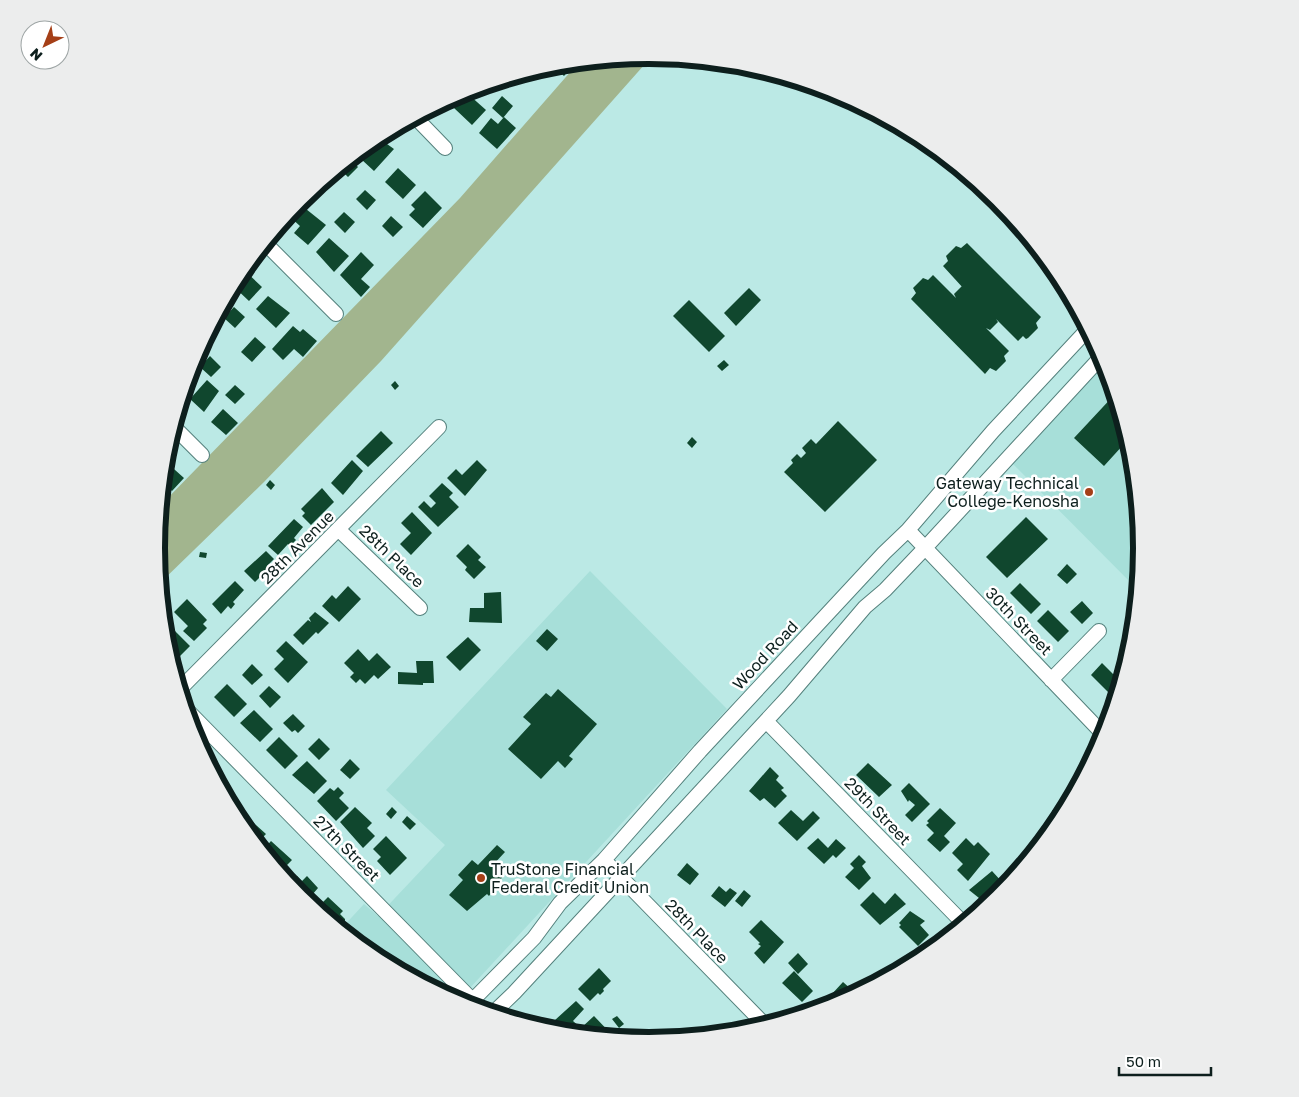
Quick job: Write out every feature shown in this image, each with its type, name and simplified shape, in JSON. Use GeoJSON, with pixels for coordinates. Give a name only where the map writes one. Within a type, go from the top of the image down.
{"type":"FeatureCollection","features":[{"type":"Feature","properties":{"kind":"street"},"geometry":{"type":"LineString","coordinates":[[420,122],[445,148]]}},
{"type":"Feature","properties":{"kind":"street"},"geometry":{"type":"LineString","coordinates":[[270,248],[336,314]]}},
{"type":"Feature","properties":{"kind":"street","name":"Wood Road"},"geometry":{"type":"LineString","coordinates":[[473,1000],[534,938],[574,886],[604,860],[700,751],[878,559],[908,530],[993,431],[1084,334]]}},
{"type":"Feature","properties":{"kind":"street"},"geometry":{"type":"LineString","coordinates":[[497,1009],[766,721],[865,607],[925,548],[1097,362]]}},
{"type":"Feature","properties":{"kind":"street","name":"28th Avenue"},"geometry":{"type":"LineString","coordinates":[[184,685],[439,427]]}},
{"type":"Feature","properties":{"kind":"street"},"geometry":{"type":"LineString","coordinates":[[179,431],[202,456]]}},
{"type":"Feature","properties":{"kind":"street","name":"28th Place"},"geometry":{"type":"LineString","coordinates":[[339,530],[420,608]]}},
{"type":"Feature","properties":{"kind":"street","name":"30th Street"},"geometry":{"type":"LineString","coordinates":[[908,530],[1099,730]]}},
{"type":"Feature","properties":{"kind":"street"},"geometry":{"type":"LineString","coordinates":[[1051,680],[1099,631]]}},
{"type":"Feature","properties":{"kind":"street","name":"27th Street"},"geometry":{"type":"LineString","coordinates":[[196,720],[463,995]]}},
{"type":"Feature","properties":{"kind":"street","name":"29th Street"},"geometry":{"type":"LineString","coordinates":[[766,721],[960,920]]}},
{"type":"Feature","properties":{"kind":"street","name":"28th Place"},"geometry":{"type":"LineString","coordinates":[[604,860],[760,1020]]}},
{"type":"Feature","properties":{"kind":"shaded area"},"geometry":{"type":"Polygon","coordinates":[[[645,64],[381,361],[264,482],[166,577],[165,548],[168,498],[460,198],[572,70],[645,64]]]}},
{"type":"Feature","properties":{"kind":"shaded area","name":"Gateway Technical College-Kenosha"},"geometry":{"type":"Polygon","coordinates":[[[1100,370],[1118,423],[1130,485],[1134,548],[1133,585],[1013,464],[1100,370]]]}},
{"type":"Feature","properties":{"kind":"shaded area"},"geometry":{"type":"Polygon","coordinates":[[[590,571],[727,709],[463,996],[435,983],[380,952],[345,925],[364,904],[378,916],[445,845],[386,790],[590,571]]]}},
{"type":"Feature","properties":{"kind":"building"},"geometry":{"type":"Polygon","coordinates":[[[568,71],[564,76],[560,72],[568,71]]]}},
{"type":"Feature","properties":{"kind":"building"},"geometry":{"type":"Polygon","coordinates":[[[502,96],[513,106],[503,118],[492,108],[502,96]]]}},
{"type":"Feature","properties":{"kind":"building"},"geometry":{"type":"Polygon","coordinates":[[[472,98],[486,110],[472,125],[454,108],[459,103],[472,98]]]}},
{"type":"Feature","properties":{"kind":"building"},"geometry":{"type":"Polygon","coordinates":[[[504,117],[516,128],[497,149],[479,133],[491,118],[498,124],[504,117]]]}},
{"type":"Feature","properties":{"kind":"building"},"geometry":{"type":"Polygon","coordinates":[[[385,142],[394,149],[374,171],[361,159],[385,142]]]}},
{"type":"Feature","properties":{"kind":"building"},"geometry":{"type":"Polygon","coordinates":[[[355,164],[358,167],[348,177],[344,173],[355,164]]]}},
{"type":"Feature","properties":{"kind":"building"},"geometry":{"type":"Polygon","coordinates":[[[398,168],[416,185],[403,199],[385,182],[398,168]]]}},
{"type":"Feature","properties":{"kind":"building"},"geometry":{"type":"Polygon","coordinates":[[[365,190],[376,200],[367,210],[356,199],[365,190]]]}},
{"type":"Feature","properties":{"kind":"building"},"geometry":{"type":"Polygon","coordinates":[[[425,191],[442,208],[423,228],[409,215],[415,209],[411,205],[425,191]]]}},
{"type":"Feature","properties":{"kind":"building"},"geometry":{"type":"Polygon","coordinates":[[[305,208],[326,225],[308,245],[294,233],[300,226],[293,220],[305,208]]]}},
{"type":"Feature","properties":{"kind":"building"},"geometry":{"type":"Polygon","coordinates":[[[344,212],[355,222],[345,233],[334,222],[344,212]]]}},
{"type":"Feature","properties":{"kind":"building"},"geometry":{"type":"Polygon","coordinates":[[[391,216],[403,227],[393,237],[382,226],[391,216]]]}},
{"type":"Feature","properties":{"kind":"building"},"geometry":{"type":"Polygon","coordinates":[[[329,238],[349,256],[334,272],[316,252],[329,238]]]}},
{"type":"Feature","properties":{"kind":"building"},"geometry":{"type":"Polygon","coordinates":[[[967,243],[1041,317],[1036,323],[1038,328],[1028,338],[1026,339],[1023,336],[1018,341],[996,319],[998,322],[990,330],[986,328],[1009,351],[1004,356],[1006,361],[996,371],[990,368],[985,374],[911,299],[916,293],[913,288],[923,278],[928,280],[933,275],[956,298],[954,294],[962,286],[943,266],[948,261],[946,256],[956,246],[961,248],[967,243]]]}},
{"type":"Feature","properties":{"kind":"building"},"geometry":{"type":"Polygon","coordinates":[[[361,252],[374,265],[361,279],[370,287],[361,297],[340,275],[361,252]]]}},
{"type":"Feature","properties":{"kind":"building"},"geometry":{"type":"Polygon","coordinates":[[[249,275],[262,287],[249,301],[239,291],[249,275]]]}},
{"type":"Feature","properties":{"kind":"building"},"geometry":{"type":"Polygon","coordinates":[[[749,288],[761,300],[736,326],[724,313],[749,288]]]}},
{"type":"Feature","properties":{"kind":"building"},"geometry":{"type":"Polygon","coordinates":[[[268,296],[290,313],[276,328],[256,309],[268,296]]]}},
{"type":"Feature","properties":{"kind":"building"},"geometry":{"type":"Polygon","coordinates":[[[689,300],[725,336],[709,352],[673,316],[689,300]]]}},
{"type":"Feature","properties":{"kind":"building"},"geometry":{"type":"Polygon","coordinates":[[[234,307],[245,317],[235,328],[224,318],[234,307]]]}},
{"type":"Feature","properties":{"kind":"building"},"geometry":{"type":"Polygon","coordinates":[[[293,326],[300,332],[303,329],[317,341],[303,357],[294,349],[283,360],[272,349],[293,326]]]}},
{"type":"Feature","properties":{"kind":"building"},"geometry":{"type":"Polygon","coordinates":[[[255,337],[266,347],[252,362],[241,352],[255,337]]]}},
{"type":"Feature","properties":{"kind":"building"},"geometry":{"type":"Polygon","coordinates":[[[210,356],[221,367],[211,377],[201,366],[210,356]]]}},
{"type":"Feature","properties":{"kind":"building"},"geometry":{"type":"Polygon","coordinates":[[[724,360],[729,365],[722,371],[717,366],[724,360]]]}},
{"type":"Feature","properties":{"kind":"building"},"geometry":{"type":"Polygon","coordinates":[[[207,380],[219,391],[204,412],[190,399],[207,380]]]}},
{"type":"Feature","properties":{"kind":"building"},"geometry":{"type":"Polygon","coordinates":[[[395,381],[399,386],[395,390],[391,385],[395,381]]]}},
{"type":"Feature","properties":{"kind":"building"},"geometry":{"type":"Polygon","coordinates":[[[235,385],[245,394],[235,404],[225,395],[235,385]]]}},
{"type":"Feature","properties":{"kind":"building"},"geometry":{"type":"Polygon","coordinates":[[[1111,399],[1123,445],[1104,466],[1074,438],[1111,399]]]}},
{"type":"Feature","properties":{"kind":"building"},"geometry":{"type":"Polygon","coordinates":[[[223,409],[238,423],[226,435],[211,422],[223,409]]]}},
{"type":"Feature","properties":{"kind":"building"},"geometry":{"type":"Polygon","coordinates":[[[838,421],[877,460],[825,512],[784,472],[793,463],[791,460],[797,454],[801,458],[806,453],[802,448],[811,439],[816,444],[838,421]]]}},
{"type":"Feature","properties":{"kind":"building"},"geometry":{"type":"Polygon","coordinates":[[[381,431],[393,443],[368,467],[356,456],[381,431]]]}},
{"type":"Feature","properties":{"kind":"building"},"geometry":{"type":"Polygon","coordinates":[[[692,437],[697,442],[692,448],[687,443],[692,437]]]}},
{"type":"Feature","properties":{"kind":"building"},"geometry":{"type":"Polygon","coordinates":[[[352,460],[363,471],[343,495],[331,483],[352,460]]]}},
{"type":"Feature","properties":{"kind":"building"},"geometry":{"type":"Polygon","coordinates":[[[477,460],[487,470],[465,496],[447,478],[456,469],[462,475],[477,460]]]}},
{"type":"Feature","properties":{"kind":"building"},"geometry":{"type":"Polygon","coordinates":[[[172,467],[184,478],[172,491],[169,488],[172,467]]]}},
{"type":"Feature","properties":{"kind":"building"},"geometry":{"type":"Polygon","coordinates":[[[270,480],[275,485],[271,490],[266,485],[270,480]]]}},
{"type":"Feature","properties":{"kind":"building"},"geometry":{"type":"Polygon","coordinates":[[[442,483],[453,493],[449,497],[459,507],[438,527],[418,507],[424,501],[431,508],[436,503],[429,496],[442,483]]]}},
{"type":"Feature","properties":{"kind":"building"},"geometry":{"type":"Polygon","coordinates":[[[322,488],[334,502],[311,525],[302,516],[305,513],[301,509],[322,488]]]}},
{"type":"Feature","properties":{"kind":"building"},"geometry":{"type":"Polygon","coordinates":[[[412,512],[432,533],[411,555],[400,544],[411,533],[401,523],[412,512]]]}},
{"type":"Feature","properties":{"kind":"building"},"geometry":{"type":"Polygon","coordinates":[[[1026,517],[1048,539],[1007,578],[986,557],[1026,517]]]}},
{"type":"Feature","properties":{"kind":"building"},"geometry":{"type":"Polygon","coordinates":[[[294,519],[303,527],[294,538],[296,540],[290,546],[288,544],[278,555],[268,546],[294,519]]]}},
{"type":"Feature","properties":{"kind":"building"},"geometry":{"type":"Polygon","coordinates":[[[468,544],[481,557],[478,560],[486,567],[474,579],[465,570],[467,567],[456,556],[468,544]]]}},
{"type":"Feature","properties":{"kind":"building"},"geometry":{"type":"Polygon","coordinates":[[[266,551],[274,559],[267,566],[269,568],[255,582],[244,571],[266,551]]]}},
{"type":"Feature","properties":{"kind":"building"},"geometry":{"type":"Polygon","coordinates":[[[200,552],[207,553],[206,558],[199,557],[200,552]]]}},
{"type":"Feature","properties":{"kind":"building"},"geometry":{"type":"Polygon","coordinates":[[[1067,564],[1077,574],[1067,584],[1057,575],[1067,564]]]}},
{"type":"Feature","properties":{"kind":"building"},"geometry":{"type":"Polygon","coordinates":[[[235,581],[244,590],[233,602],[235,604],[231,609],[228,606],[221,614],[212,604],[235,581]]]}},
{"type":"Feature","properties":{"kind":"building"},"geometry":{"type":"Polygon","coordinates":[[[1020,583],[1041,604],[1031,614],[1010,593],[1020,583]]]}},
{"type":"Feature","properties":{"kind":"building"},"geometry":{"type":"Polygon","coordinates":[[[348,586],[361,599],[339,622],[322,606],[332,595],[336,599],[348,586]]]}},
{"type":"Feature","properties":{"kind":"building"},"geometry":{"type":"Polygon","coordinates":[[[501,592],[502,623],[469,622],[470,608],[484,608],[484,593],[501,592]]]}},
{"type":"Feature","properties":{"kind":"building"},"geometry":{"type":"Polygon","coordinates":[[[187,599],[207,620],[203,624],[207,628],[194,641],[183,631],[188,626],[174,612],[187,599]]]}},
{"type":"Feature","properties":{"kind":"building"},"geometry":{"type":"Polygon","coordinates":[[[1082,601],[1093,613],[1082,624],[1070,612],[1082,601]]]}},
{"type":"Feature","properties":{"kind":"building"},"geometry":{"type":"Polygon","coordinates":[[[1048,610],[1069,631],[1058,642],[1037,621],[1048,610]]]}},
{"type":"Feature","properties":{"kind":"building"},"geometry":{"type":"Polygon","coordinates":[[[315,612],[329,623],[318,634],[316,632],[303,645],[293,635],[308,620],[311,622],[309,618],[315,612]]]}},
{"type":"Feature","properties":{"kind":"building"},"geometry":{"type":"Polygon","coordinates":[[[547,629],[558,639],[547,651],[536,641],[547,629]]]}},
{"type":"Feature","properties":{"kind":"building"},"geometry":{"type":"Polygon","coordinates":[[[175,631],[190,646],[178,658],[174,643],[172,634],[175,631]]]}},
{"type":"Feature","properties":{"kind":"building"},"geometry":{"type":"Polygon","coordinates":[[[468,637],[481,650],[460,671],[446,657],[468,637]]]}},
{"type":"Feature","properties":{"kind":"building"},"geometry":{"type":"Polygon","coordinates":[[[286,641],[308,662],[288,683],[274,669],[284,659],[276,651],[286,641]]]}},
{"type":"Feature","properties":{"kind":"building"},"geometry":{"type":"Polygon","coordinates":[[[358,649],[369,661],[377,653],[391,667],[378,679],[374,675],[365,684],[360,679],[356,683],[350,677],[354,673],[344,663],[358,649]]]}},
{"type":"Feature","properties":{"kind":"building"},"geometry":{"type":"Polygon","coordinates":[[[416,661],[433,661],[434,683],[423,683],[423,685],[398,684],[398,672],[417,673],[416,661]]]}},
{"type":"Feature","properties":{"kind":"building"},"geometry":{"type":"Polygon","coordinates":[[[1102,663],[1117,678],[1111,695],[1091,675],[1102,663]]]}},
{"type":"Feature","properties":{"kind":"building"},"geometry":{"type":"Polygon","coordinates":[[[252,664],[263,675],[252,685],[242,675],[252,664]]]}},
{"type":"Feature","properties":{"kind":"building"},"geometry":{"type":"Polygon","coordinates":[[[227,684],[247,704],[234,717],[214,697],[227,684]]]}},
{"type":"Feature","properties":{"kind":"building"},"geometry":{"type":"Polygon","coordinates":[[[269,686],[281,697],[270,708],[259,696],[269,686]]]}},
{"type":"Feature","properties":{"kind":"building"},"geometry":{"type":"Polygon","coordinates":[[[558,689],[597,724],[569,756],[573,759],[565,768],[558,761],[541,779],[508,749],[531,724],[523,717],[546,693],[551,697],[558,689]]]}},
{"type":"Feature","properties":{"kind":"building"},"geometry":{"type":"Polygon","coordinates":[[[254,710],[273,729],[260,742],[240,723],[254,710]]]}},
{"type":"Feature","properties":{"kind":"building"},"geometry":{"type":"Polygon","coordinates":[[[293,714],[305,726],[298,733],[295,730],[292,732],[283,723],[293,714]]]}},
{"type":"Feature","properties":{"kind":"building"},"geometry":{"type":"Polygon","coordinates":[[[279,737],[298,756],[285,769],[266,750],[279,737]]]}},
{"type":"Feature","properties":{"kind":"building"},"geometry":{"type":"Polygon","coordinates":[[[319,738],[330,749],[319,760],[308,749],[319,738]]]}},
{"type":"Feature","properties":{"kind":"building"},"geometry":{"type":"Polygon","coordinates":[[[350,759],[360,769],[350,779],[340,770],[350,759]]]}},
{"type":"Feature","properties":{"kind":"building"},"geometry":{"type":"Polygon","coordinates":[[[307,761],[327,781],[314,794],[292,775],[307,761]]]}},
{"type":"Feature","properties":{"kind":"building"},"geometry":{"type":"Polygon","coordinates":[[[868,763],[892,785],[879,797],[856,775],[868,763]]]}},
{"type":"Feature","properties":{"kind":"building"},"geometry":{"type":"Polygon","coordinates":[[[770,767],[779,776],[776,780],[784,788],[781,790],[787,796],[775,808],[764,798],[760,801],[749,791],[770,767]]]}},
{"type":"Feature","properties":{"kind":"building"},"geometry":{"type":"Polygon","coordinates":[[[909,783],[930,804],[912,822],[905,815],[915,805],[909,800],[908,802],[901,791],[909,783]]]}},
{"type":"Feature","properties":{"kind":"building"},"geometry":{"type":"Polygon","coordinates":[[[338,787],[344,793],[339,798],[349,808],[336,821],[317,801],[330,788],[334,791],[338,787]]]}},
{"type":"Feature","properties":{"kind":"building"},"geometry":{"type":"Polygon","coordinates":[[[1063,800],[1054,817],[1055,814],[1052,811],[1063,800]]]}},
{"type":"Feature","properties":{"kind":"building"},"geometry":{"type":"Polygon","coordinates":[[[355,807],[372,823],[367,828],[375,836],[363,848],[340,822],[355,807]]]}},
{"type":"Feature","properties":{"kind":"building"},"geometry":{"type":"Polygon","coordinates":[[[392,807],[397,812],[391,819],[386,814],[392,807]]]}},
{"type":"Feature","properties":{"kind":"building"},"geometry":{"type":"Polygon","coordinates":[[[940,808],[956,823],[944,836],[950,842],[940,852],[927,840],[934,833],[926,825],[929,823],[927,821],[940,808]]]}},
{"type":"Feature","properties":{"kind":"building"},"geometry":{"type":"Polygon","coordinates":[[[791,810],[803,821],[813,811],[820,818],[797,841],[778,823],[791,810]]]}},
{"type":"Feature","properties":{"kind":"building"},"geometry":{"type":"Polygon","coordinates":[[[407,816],[416,824],[410,830],[402,822],[407,816]]]}},
{"type":"Feature","properties":{"kind":"building"},"geometry":{"type":"Polygon","coordinates":[[[245,817],[266,834],[261,839],[246,818],[245,817]]]}},
{"type":"Feature","properties":{"kind":"building"},"geometry":{"type":"Polygon","coordinates":[[[386,836],[407,858],[390,875],[377,861],[381,857],[373,849],[386,836]]]}},
{"type":"Feature","properties":{"kind":"building"},"geometry":{"type":"Polygon","coordinates":[[[818,838],[828,848],[836,839],[846,848],[836,858],[833,855],[824,864],[807,848],[818,838]]]}},
{"type":"Feature","properties":{"kind":"building"},"geometry":{"type":"Polygon","coordinates":[[[966,838],[974,846],[978,842],[990,854],[968,881],[957,870],[963,864],[952,853],[966,838]]]}},
{"type":"Feature","properties":{"kind":"building"},"geometry":{"type":"Polygon","coordinates":[[[271,841],[292,860],[285,867],[267,846],[271,841]]]}},
{"type":"Feature","properties":{"kind":"building","name":"TruStone Financial Federal Credit Union"},"geometry":{"type":"Polygon","coordinates":[[[497,845],[505,852],[492,866],[503,876],[489,896],[487,894],[467,911],[449,895],[463,880],[458,875],[472,860],[478,865],[497,845]]]}},
{"type":"Feature","properties":{"kind":"building"},"geometry":{"type":"Polygon","coordinates":[[[859,855],[866,862],[862,866],[871,878],[859,890],[845,877],[854,868],[850,864],[859,855]]]}},
{"type":"Feature","properties":{"kind":"building"},"geometry":{"type":"Polygon","coordinates":[[[687,863],[699,874],[690,885],[677,875],[687,863]]]}},
{"type":"Feature","properties":{"kind":"building"},"geometry":{"type":"Polygon","coordinates":[[[992,871],[1001,881],[982,900],[969,890],[992,871]]]}},
{"type":"Feature","properties":{"kind":"building"},"geometry":{"type":"Polygon","coordinates":[[[297,876],[302,881],[307,876],[318,888],[312,895],[295,878],[297,876]]]}},
{"type":"Feature","properties":{"kind":"building"},"geometry":{"type":"Polygon","coordinates":[[[719,886],[726,892],[730,888],[737,893],[725,907],[711,896],[719,886]]]}},
{"type":"Feature","properties":{"kind":"building"},"geometry":{"type":"Polygon","coordinates":[[[744,890],[751,896],[742,907],[735,901],[744,890]]]}},
{"type":"Feature","properties":{"kind":"building"},"geometry":{"type":"Polygon","coordinates":[[[873,892],[885,904],[895,893],[906,904],[880,925],[860,905],[873,892]]]}},
{"type":"Feature","properties":{"kind":"building"},"geometry":{"type":"Polygon","coordinates":[[[328,897],[343,911],[340,914],[345,919],[345,922],[343,924],[321,904],[328,897]]]}},
{"type":"Feature","properties":{"kind":"building"},"geometry":{"type":"Polygon","coordinates":[[[910,911],[925,921],[920,925],[929,935],[918,946],[899,927],[901,925],[899,923],[910,911]]]}},
{"type":"Feature","properties":{"kind":"building"},"geometry":{"type":"Polygon","coordinates":[[[761,920],[784,942],[764,964],[754,953],[761,946],[758,944],[760,943],[749,932],[761,920]]]}},
{"type":"Feature","properties":{"kind":"building"},"geometry":{"type":"Polygon","coordinates":[[[798,953],[808,964],[798,974],[788,963],[798,953]]]}},
{"type":"Feature","properties":{"kind":"building"},"geometry":{"type":"Polygon","coordinates":[[[599,968],[611,981],[600,995],[598,993],[590,1001],[578,989],[599,968]]]}},
{"type":"Feature","properties":{"kind":"building"},"geometry":{"type":"Polygon","coordinates":[[[794,971],[813,991],[802,1002],[782,983],[794,971]]]}},
{"type":"Feature","properties":{"kind":"building"},"geometry":{"type":"Polygon","coordinates":[[[843,982],[851,989],[833,997],[831,995],[843,982]]]}},
{"type":"Feature","properties":{"kind":"building"},"geometry":{"type":"Polygon","coordinates":[[[576,1001],[584,1009],[573,1021],[581,1028],[594,1016],[608,1031],[586,1029],[551,1023],[576,1001]]]}},
{"type":"Feature","properties":{"kind":"building"},"geometry":{"type":"Polygon","coordinates":[[[617,1016],[624,1024],[619,1028],[612,1019],[617,1016]]]}},
{"type":"Feature","properties":{"kind":"place","name":"Gateway Technical College-Kenosha"},"geometry":{"type":"Point","coordinates":[1089,492]}},
{"type":"Feature","properties":{"kind":"place","name":"TruStone Financial Federal Credit Union"},"geometry":{"type":"Point","coordinates":[481,878]}}]}
